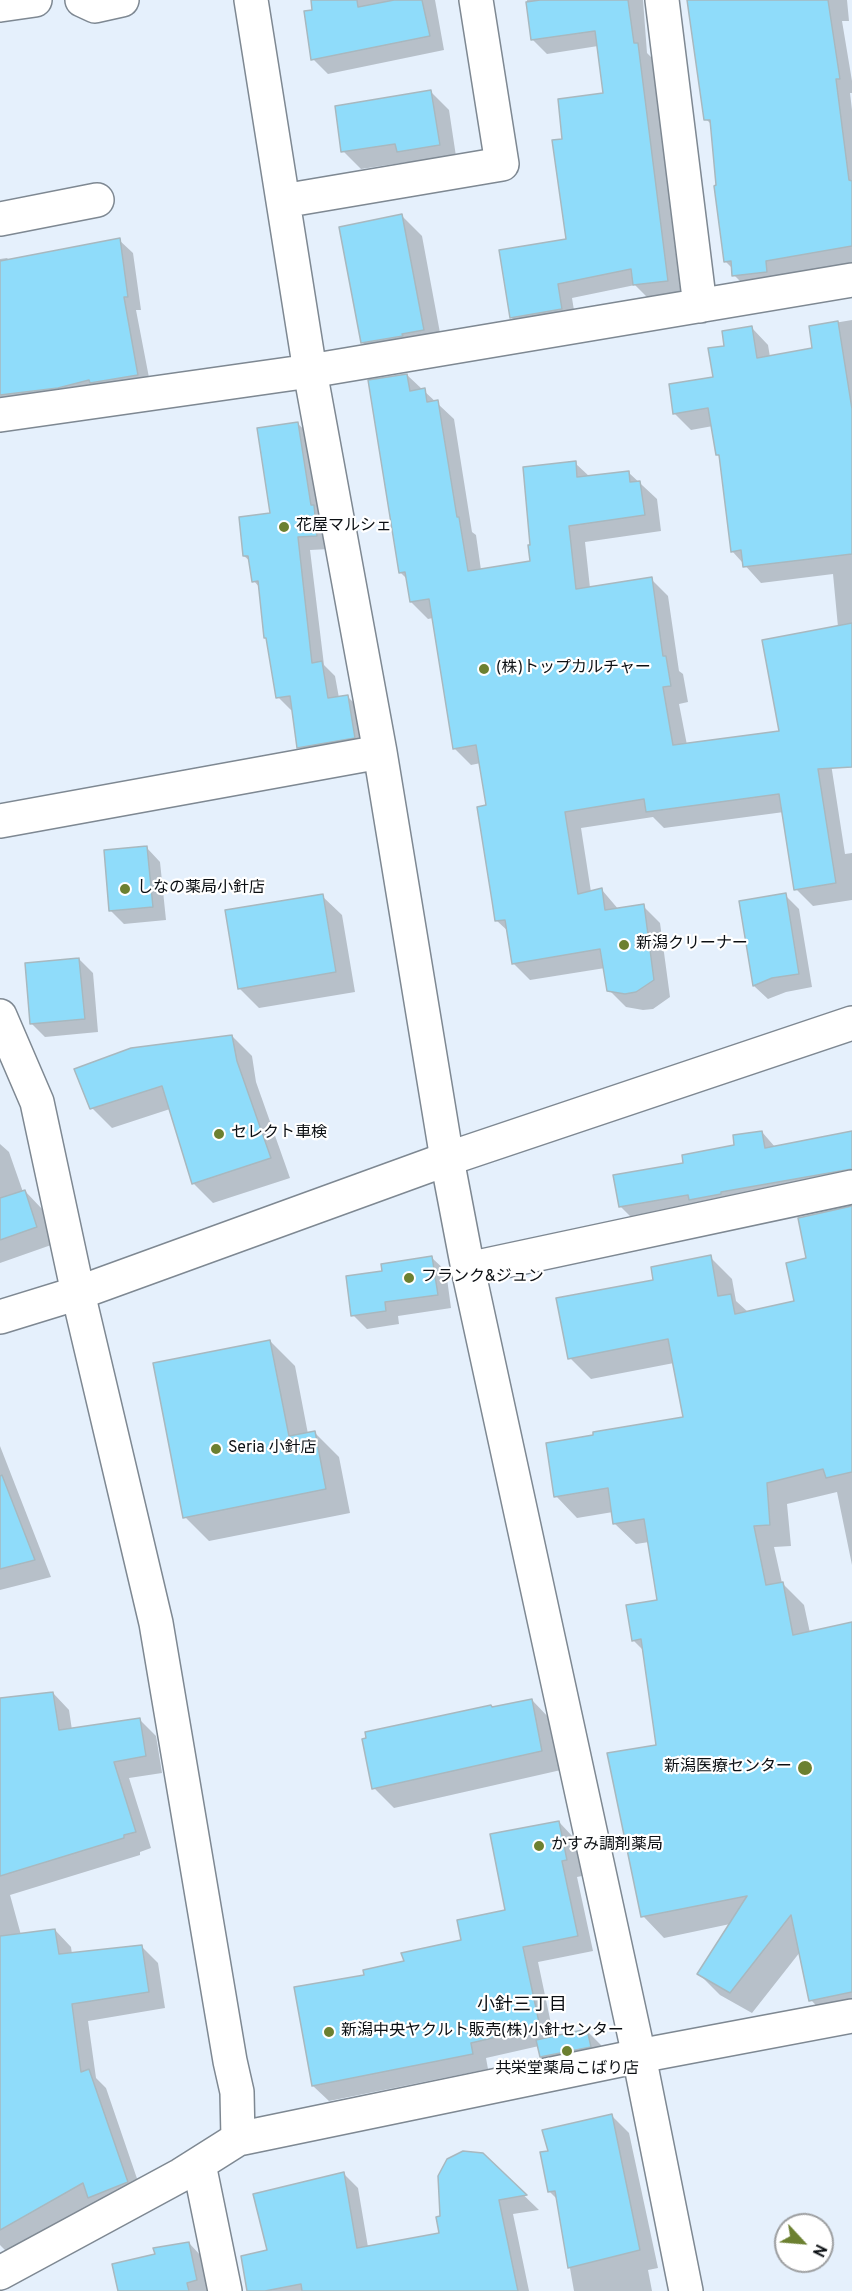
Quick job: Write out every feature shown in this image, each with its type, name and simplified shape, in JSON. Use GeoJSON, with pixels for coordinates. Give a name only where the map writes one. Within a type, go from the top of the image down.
{"type":"FeatureCollection","features":[{"type":"Feature","properties":{"kind":"street"},"geometry":{"type":"LineString","coordinates":[[0,5],[35,0]]}},
{"type":"Feature","properties":{"kind":"street"},"geometry":{"type":"LineString","coordinates":[[82,0],[95,6],[122,0]]}},
{"type":"Feature","properties":{"kind":"street"},"geometry":{"type":"LineString","coordinates":[[251,0],[310,371],[380,752],[447,1158],[468,1269],[639,2056],[686,2291]]}},
{"type":"Feature","properties":{"kind":"street"},"geometry":{"type":"LineString","coordinates":[[283,201],[502,164],[476,0]]}},
{"type":"Feature","properties":{"kind":"street"},"geometry":{"type":"LineString","coordinates":[[662,0],[700,306]]}},
{"type":"Feature","properties":{"kind":"street"},"geometry":{"type":"LineString","coordinates":[[0,219],[97,200]]}},
{"type":"Feature","properties":{"kind":"street"},"geometry":{"type":"LineString","coordinates":[[0,415],[310,371],[852,280]]}},
{"type":"Feature","properties":{"kind":"street"},"geometry":{"type":"LineString","coordinates":[[0,821],[380,752]]}},
{"type":"Feature","properties":{"kind":"street"},"geometry":{"type":"LineString","coordinates":[[0,1016],[37,1102],[78,1293],[156,1623],[237,2092],[238,2139]]}},
{"type":"Feature","properties":{"kind":"street"},"geometry":{"type":"LineString","coordinates":[[0,1317],[78,1293],[447,1158],[852,1023]]}},
{"type":"Feature","properties":{"kind":"street"},"geometry":{"type":"LineString","coordinates":[[468,1269],[852,1187]]}},
{"type":"Feature","properties":{"kind":"street"},"geometry":{"type":"LineString","coordinates":[[0,2273],[199,2164],[238,2139],[639,2056],[852,2016]]}},
{"type":"Feature","properties":{"kind":"street"},"geometry":{"type":"LineString","coordinates":[[199,2164],[225,2291]]}},
{"type":"Feature","properties":{"kind":"building"},"geometry":{"type":"Polygon","coordinates":[[[311,0],[357,0],[358,7],[394,0],[422,0],[430,36],[311,60],[304,11],[312,10],[311,0]]]}},
{"type":"Feature","properties":{"kind":"building"},"geometry":{"type":"Polygon","coordinates":[[[628,0],[634,43],[638,43],[668,281],[633,285],[631,269],[558,284],[562,309],[510,318],[499,250],[566,239],[552,140],[562,139],[558,99],[603,93],[595,31],[531,40],[526,2],[628,0]]]}},
{"type":"Feature","properties":{"kind":"building"},"geometry":{"type":"Polygon","coordinates":[[[687,0],[828,0],[840,79],[836,79],[849,180],[852,181],[852,246],[766,261],[767,272],[732,276],[731,261],[724,262],[714,186],[716,185],[710,120],[704,120],[687,0]]]}},
{"type":"Feature","properties":{"kind":"building"},"geometry":{"type":"Polygon","coordinates":[[[431,90],[440,145],[397,152],[395,144],[341,152],[335,106],[431,90]]]}},
{"type":"Feature","properties":{"kind":"building"},"geometry":{"type":"Polygon","coordinates":[[[402,214],[424,330],[361,343],[339,227],[402,214]]]}},
{"type":"Feature","properties":{"kind":"building"},"geometry":{"type":"Polygon","coordinates":[[[120,238],[128,297],[124,297],[138,375],[90,383],[89,380],[58,388],[0,395],[0,261],[120,238]]]}},
{"type":"Feature","properties":{"kind":"building"},"geometry":{"type":"Polygon","coordinates":[[[838,321],[852,409],[852,554],[743,567],[741,550],[731,552],[719,455],[716,455],[708,408],[673,414],[669,384],[713,377],[708,348],[724,346],[722,331],[752,326],[757,358],[812,348],[809,326],[838,321]]]}},
{"type":"Feature","properties":{"kind":"building"},"geometry":{"type":"Polygon","coordinates":[[[407,374],[410,391],[425,388],[427,402],[438,400],[468,571],[530,561],[523,467],[576,461],[577,477],[629,471],[630,482],[640,481],[645,515],[569,526],[576,589],[652,577],[663,656],[666,656],[671,686],[663,687],[673,745],[779,731],[762,640],[852,623],[852,767],[818,769],[836,883],[794,890],[779,794],[646,812],[644,799],[565,812],[578,894],[602,888],[605,910],[644,904],[654,980],[636,992],[625,994],[607,991],[600,949],[512,964],[505,920],[495,921],[477,807],[486,805],[476,745],[453,749],[429,599],[410,602],[405,572],[399,573],[368,380],[407,374]]]}},
{"type":"Feature","properties":{"kind":"building"},"geometry":{"type":"Polygon","coordinates":[[[298,422],[311,505],[314,505],[317,536],[298,537],[312,663],[322,661],[328,698],[348,695],[355,738],[297,748],[290,696],[276,698],[266,638],[264,638],[258,581],[252,582],[248,556],[243,556],[239,517],[270,513],[257,428],[298,422]]]}},
{"type":"Feature","properties":{"kind":"building"},"geometry":{"type":"Polygon","coordinates":[[[147,846],[153,907],[109,911],[104,850],[147,846]]]}},
{"type":"Feature","properties":{"kind":"building"},"geometry":{"type":"Polygon","coordinates":[[[786,893],[799,974],[772,978],[753,986],[739,901],[786,893]]]}},
{"type":"Feature","properties":{"kind":"building"},"geometry":{"type":"Polygon","coordinates":[[[323,894],[336,972],[238,989],[225,910],[323,894]]]}},
{"type":"Feature","properties":{"kind":"building"},"geometry":{"type":"Polygon","coordinates":[[[79,958],[85,1019],[30,1024],[25,963],[79,958]]]}},
{"type":"Feature","properties":{"kind":"building","name":"セレクト車検"},"geometry":{"type":"Polygon","coordinates":[[[232,1035],[237,1061],[271,1158],[192,1184],[162,1086],[90,1109],[74,1069],[131,1048],[232,1035]]]}},
{"type":"Feature","properties":{"kind":"building"},"geometry":{"type":"Polygon","coordinates":[[[762,1131],[765,1148],[852,1131],[852,1169],[721,1192],[721,1194],[689,1200],[688,1195],[619,1207],[613,1175],[683,1163],[682,1155],[734,1145],[733,1135],[762,1131]]]}},
{"type":"Feature","properties":{"kind":"building"},"geometry":{"type":"Polygon","coordinates":[[[25,1190],[37,1227],[0,1240],[0,1198],[25,1190]]]}},
{"type":"Feature","properties":{"kind":"building"},"geometry":{"type":"Polygon","coordinates":[[[852,1206],[852,1472],[826,1478],[823,1469],[767,1483],[770,1525],[754,1526],[766,1585],[783,1582],[793,1635],[852,1622],[852,1992],[809,2001],[791,1915],[730,1993],[697,1974],[747,1896],[641,1917],[607,1753],[656,1745],[641,1639],[632,1641],[626,1605],[657,1600],[644,1519],[613,1524],[608,1488],[554,1497],[546,1443],[593,1435],[593,1432],[683,1417],[668,1339],[568,1359],[556,1298],[653,1280],[651,1267],[711,1255],[718,1296],[731,1294],[735,1314],[794,1301],[786,1263],[806,1258],[798,1218],[852,1206]]]}},
{"type":"Feature","properties":{"kind":"building"},"geometry":{"type":"Polygon","coordinates":[[[432,1256],[438,1295],[385,1302],[386,1311],[351,1316],[346,1276],[382,1271],[381,1264],[432,1256]]]}},
{"type":"Feature","properties":{"kind":"building"},"geometry":{"type":"Polygon","coordinates":[[[270,1340],[289,1436],[315,1431],[326,1489],[183,1518],[153,1363],[270,1340]]]}},
{"type":"Feature","properties":{"kind":"building"},"geometry":{"type":"Polygon","coordinates":[[[2,1475],[35,1560],[0,1569],[0,1476],[2,1475]]]}},
{"type":"Feature","properties":{"kind":"building"},"geometry":{"type":"Polygon","coordinates":[[[53,1692],[59,1730],[140,1718],[146,1756],[114,1762],[136,1832],[124,1835],[124,1838],[0,1876],[0,1698],[53,1692]]]}},
{"type":"Feature","properties":{"kind":"building"},"geometry":{"type":"Polygon","coordinates":[[[532,1699],[542,1751],[372,1789],[362,1739],[366,1738],[365,1732],[491,1705],[492,1707],[532,1699]]]}},
{"type":"Feature","properties":{"kind":"building"},"geometry":{"type":"Polygon","coordinates":[[[559,1821],[567,1860],[562,1861],[578,1936],[523,1947],[540,2027],[471,2043],[473,2054],[312,2086],[294,1987],[364,1975],[363,1970],[404,1961],[401,1953],[461,1940],[457,1920],[505,1910],[490,1834],[559,1821]]]}},
{"type":"Feature","properties":{"kind":"building"},"geometry":{"type":"Polygon","coordinates":[[[55,1929],[59,1954],[142,1945],[149,1992],[72,2004],[81,2072],[89,2069],[128,2182],[88,2198],[83,2183],[0,2230],[0,1936],[55,1929]]]}},
{"type":"Feature","properties":{"kind":"building"},"geometry":{"type":"Polygon","coordinates":[[[587,2029],[591,2047],[540,2057],[536,2040],[587,2029]]]}},
{"type":"Feature","properties":{"kind":"building"},"geometry":{"type":"Polygon","coordinates":[[[612,2114],[640,2250],[568,2268],[555,2191],[548,2192],[540,2152],[548,2151],[542,2130],[612,2114]]]}},
{"type":"Feature","properties":{"kind":"building"},"geometry":{"type":"Polygon","coordinates":[[[463,2151],[483,2153],[527,2195],[499,2200],[518,2291],[302,2291],[301,2284],[265,2291],[247,2291],[241,2256],[267,2250],[253,2194],[344,2172],[357,2248],[439,2233],[436,2217],[440,2216],[438,2176],[447,2159],[463,2151]]]}},
{"type":"Feature","properties":{"kind":"building"},"geometry":{"type":"Polygon","coordinates":[[[189,2242],[197,2280],[187,2283],[189,2291],[118,2291],[112,2264],[155,2254],[153,2248],[189,2242]]]}},
{"type":"Feature","properties":{"kind":"place","name":"花屋マルシェ"},"geometry":{"type":"Point","coordinates":[284,527]}},
{"type":"Feature","properties":{"kind":"place","name":"(株)トップカルチャー"},"geometry":{"type":"Point","coordinates":[484,669]}},
{"type":"Feature","properties":{"kind":"place","name":"しなの薬局小針店"},"geometry":{"type":"Point","coordinates":[125,889]}},
{"type":"Feature","properties":{"kind":"place","name":"新潟クリーナー"},"geometry":{"type":"Point","coordinates":[624,945]}},
{"type":"Feature","properties":{"kind":"place","name":"セレクト車検"},"geometry":{"type":"Point","coordinates":[219,1134]}},
{"type":"Feature","properties":{"kind":"place","name":"フランク&ジュン"},"geometry":{"type":"Point","coordinates":[409,1278]}},
{"type":"Feature","properties":{"kind":"place","name":"Seria 小針店"},"geometry":{"type":"Point","coordinates":[216,1449]}},
{"type":"Feature","properties":{"kind":"place","name":"新潟医療センター"},"geometry":{"type":"Point","coordinates":[805,1768]}},
{"type":"Feature","properties":{"kind":"place","name":"かすみ調剤薬局"},"geometry":{"type":"Point","coordinates":[539,1846]}},
{"type":"Feature","properties":{"kind":"place","name":"新潟中央ヤクルト販売(株)小針センター"},"geometry":{"type":"Point","coordinates":[329,2032]}},
{"type":"Feature","properties":{"kind":"place","name":"共栄堂薬局こばり店"},"geometry":{"type":"Point","coordinates":[567,2051]}},
{"type":"Feature","properties":{"kind":"district","name":"小針三丁目"},"geometry":{"type":"Point","coordinates":[522,2006]}}]}
